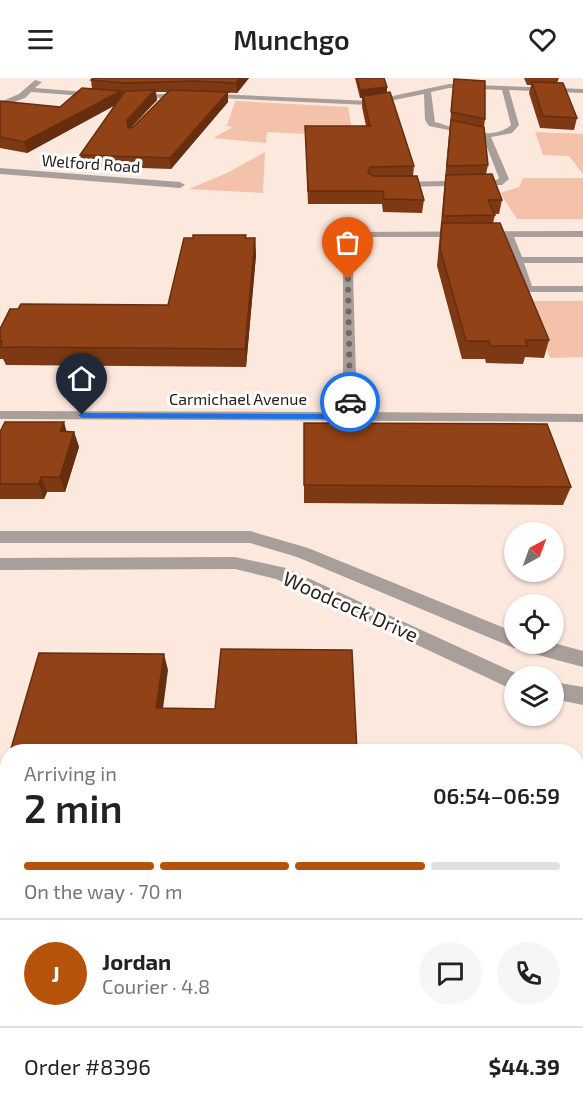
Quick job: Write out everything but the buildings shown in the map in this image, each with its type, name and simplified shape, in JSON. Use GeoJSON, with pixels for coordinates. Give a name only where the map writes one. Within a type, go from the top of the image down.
{"type":"FeatureCollection","features":[{"type":"Feature","properties":{"kind":"street"},"geometry":{"type":"LineString","coordinates":[[0,105],[31,90],[39,81],[38,78]]}},
{"type":"Feature","properties":{"kind":"street"},"geometry":{"type":"LineString","coordinates":[[66,93],[74,85]]}},
{"type":"Feature","properties":{"kind":"street"},"geometry":{"type":"LineString","coordinates":[[126,97],[169,95],[369,103],[449,86],[583,91]]}},
{"type":"Feature","properties":{"kind":"street"},"geometry":{"type":"LineString","coordinates":[[427,89],[429,120],[432,124],[486,135],[507,133],[514,125],[505,88]]}},
{"type":"Feature","properties":{"kind":"street"},"geometry":{"type":"LineString","coordinates":[[31,90],[104,96]]}},
{"type":"Feature","properties":{"kind":"street"},"geometry":{"type":"LineString","coordinates":[[162,103],[169,95]]}},
{"type":"Feature","properties":{"kind":"street"},"geometry":{"type":"LineString","coordinates":[[384,184],[499,183],[504,179],[486,135]]}},
{"type":"Feature","properties":{"kind":"street","name":"Welford Road"},"geometry":{"type":"LineString","coordinates":[[0,171],[180,185]]}},
{"type":"Feature","properties":{"kind":"street"},"geometry":{"type":"LineString","coordinates":[[350,416],[347,234],[583,234]]}},
{"type":"Feature","properties":{"kind":"street"},"geometry":{"type":"LineString","coordinates":[[508,234],[528,290],[583,289]]}},
{"type":"Feature","properties":{"kind":"street"},"geometry":{"type":"LineString","coordinates":[[519,260],[583,261]]}},
{"type":"Feature","properties":{"kind":"street","name":"Carmichael Avenue"},"geometry":{"type":"LineString","coordinates":[[0,415],[583,418]]}},
{"type":"Feature","properties":{"kind":"street","name":"Woodcock Drive"},"geometry":{"type":"LineString","coordinates":[[0,537],[250,537],[302,552],[504,636]]}},
{"type":"Feature","properties":{"kind":"street","name":"Woodcock Drive"},"geometry":{"type":"LineString","coordinates":[[0,564],[235,563],[280,573],[504,676]]}},
{"type":"Feature","properties":{"kind":"street"},"geometry":{"type":"LineString","coordinates":[[564,654],[583,659]]}},
{"type":"Feature","properties":{"kind":"street"},"geometry":{"type":"LineString","coordinates":[[564,693],[583,696]]}},
{"type":"Feature","properties":{"kind":"shaded area"},"geometry":{"type":"Polygon","coordinates":[[[235,101],[348,107],[353,136],[267,132],[266,143],[213,138],[233,127],[227,126],[235,101]]]}},
{"type":"Feature","properties":{"kind":"shaded area"},"geometry":{"type":"Polygon","coordinates":[[[535,132],[583,134],[583,174],[569,156],[543,155],[535,132]]]}},
{"type":"Feature","properties":{"kind":"shaded area"},"geometry":{"type":"Polygon","coordinates":[[[265,152],[263,193],[189,189],[227,173],[265,152]]]}},
{"type":"Feature","properties":{"kind":"shaded area"},"geometry":{"type":"Polygon","coordinates":[[[523,178],[583,178],[583,219],[517,219],[500,193],[519,187],[523,178]]]}},
{"type":"Feature","properties":{"kind":"shaded area"},"geometry":{"type":"Polygon","coordinates":[[[529,301],[583,301],[583,357],[550,358],[529,301]]]}},
{"type":"Feature","properties":{"kind":"way so far"},"geometry":{"type":"LineString","coordinates":[[348,279],[350,402]]}},
{"type":"Feature","properties":{"kind":"route"},"geometry":{"type":"LineString","coordinates":[[82,415],[350,416],[350,402]]}}]}
